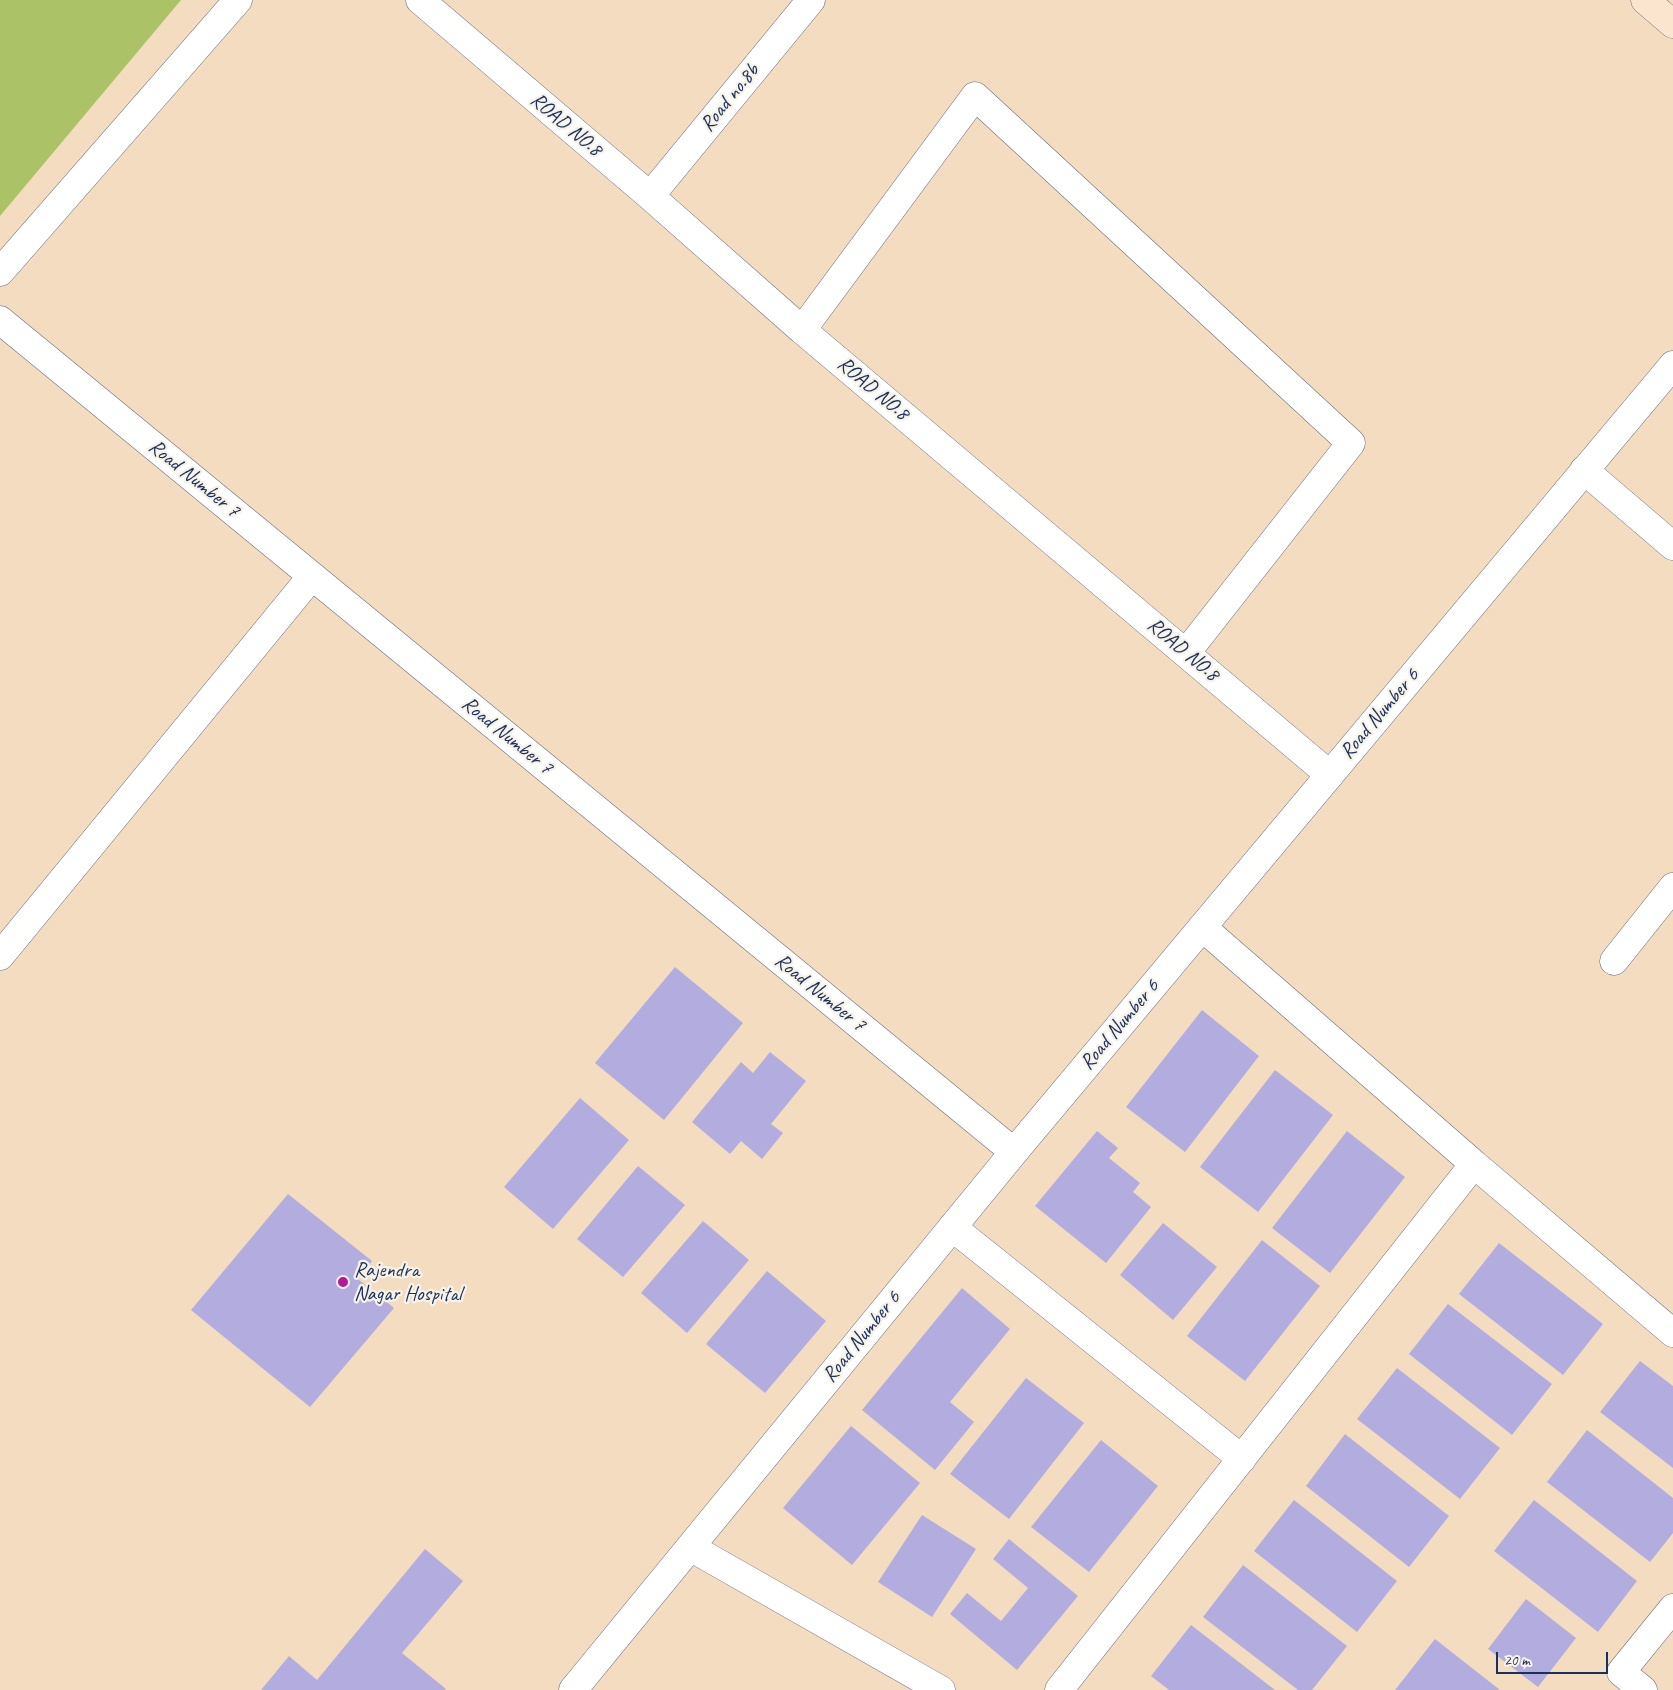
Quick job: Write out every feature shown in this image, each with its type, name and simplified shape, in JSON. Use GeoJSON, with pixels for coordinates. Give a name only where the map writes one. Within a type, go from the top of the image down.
{"type":"FeatureCollection","features":[{"type":"Feature","properties":{"kind":"main road"},"geometry":{"type":"LineString","coordinates":[[1645,0],[1673,24]]}},
{"type":"Feature","properties":{"kind":"street"},"geometry":{"type":"LineString","coordinates":[[0,272],[238,0]]}},
{"type":"Feature","properties":{"kind":"street","name":"ROAD NO.8"},"geometry":{"type":"LineString","coordinates":[[420,0],[650,196],[802,330],[1330,775]]}},
{"type":"Feature","properties":{"kind":"street","name":"Road no.8b"},"geometry":{"type":"LineString","coordinates":[[650,196],[811,0]]}},
{"type":"Feature","properties":{"kind":"street"},"geometry":{"type":"LineString","coordinates":[[802,330],[975,96],[1351,443],[1186,653]]}},
{"type":"Feature","properties":{"kind":"street","name":"Road Number 7"},"geometry":{"type":"LineString","coordinates":[[0,320],[1014,1152]]}},
{"type":"Feature","properties":{"kind":"street","name":"Road Number 6"},"geometry":{"type":"LineString","coordinates":[[573,1690],[1014,1152],[1673,365]]}},
{"type":"Feature","properties":{"kind":"street"},"geometry":{"type":"LineString","coordinates":[[1584,470],[1673,546]]}},
{"type":"Feature","properties":{"kind":"street"},"geometry":{"type":"LineString","coordinates":[[0,956],[312,576]]}},
{"type":"Feature","properties":{"kind":"street"},"geometry":{"type":"LineString","coordinates":[[1614,961],[1673,887]]}},
{"type":"Feature","properties":{"kind":"street"},"geometry":{"type":"LineString","coordinates":[[1202,927],[1474,1164],[1673,1333]]}},
{"type":"Feature","properties":{"kind":"street"},"geometry":{"type":"LineString","coordinates":[[1059,1690],[1474,1164]]}},
{"type":"Feature","properties":{"kind":"street"},"geometry":{"type":"LineString","coordinates":[[952,1227],[1242,1459]]}},
{"type":"Feature","properties":{"kind":"street"},"geometry":{"type":"LineString","coordinates":[[690,1547],[941,1690]]}},
{"type":"Feature","properties":{"kind":"street"},"geometry":{"type":"LineString","coordinates":[[1643,1690],[1621,1672],[1673,1608]]}},
{"type":"Feature","properties":{"kind":"green space"},"geometry":{"type":"Polygon","coordinates":[[[0,0],[181,0],[0,216],[0,0]]]}},
{"type":"Feature","properties":{"kind":"building"},"geometry":{"type":"Polygon","coordinates":[[[675,967],[743,1023],[664,1120],[595,1063],[675,967]]]}},
{"type":"Feature","properties":{"kind":"building"},"geometry":{"type":"Polygon","coordinates":[[[1202,1010],[1259,1056],[1185,1152],[1126,1107],[1202,1010]]]}},
{"type":"Feature","properties":{"kind":"building"},"geometry":{"type":"Polygon","coordinates":[[[770,1052],[806,1081],[771,1124],[783,1133],[762,1159],[741,1141],[730,1154],[692,1122],[741,1062],[753,1073],[770,1052]]]}},
{"type":"Feature","properties":{"kind":"building"},"geometry":{"type":"Polygon","coordinates":[[[1275,1070],[1333,1115],[1258,1212],[1200,1167],[1275,1070]]]}},
{"type":"Feature","properties":{"kind":"building"},"geometry":{"type":"Polygon","coordinates":[[[580,1098],[629,1140],[553,1229],[504,1187],[580,1098]]]}},
{"type":"Feature","properties":{"kind":"building"},"geometry":{"type":"Polygon","coordinates":[[[1097,1131],[1118,1148],[1109,1158],[1140,1183],[1133,1192],[1151,1207],[1106,1263],[1035,1206],[1097,1131]]]}},
{"type":"Feature","properties":{"kind":"building"},"geometry":{"type":"Polygon","coordinates":[[[1347,1131],[1405,1177],[1330,1273],[1272,1228],[1347,1131]]]}},
{"type":"Feature","properties":{"kind":"building"},"geometry":{"type":"Polygon","coordinates":[[[638,1166],[685,1205],[623,1277],[577,1239],[638,1166]]]}},
{"type":"Feature","properties":{"kind":"building"},"geometry":{"type":"Polygon","coordinates":[[[288,1194],[372,1261],[358,1279],[394,1308],[310,1407],[191,1310],[288,1194]]]}},
{"type":"Feature","properties":{"kind":"building"},"geometry":{"type":"Polygon","coordinates":[[[703,1221],[749,1260],[687,1333],[641,1293],[703,1221]]]}},
{"type":"Feature","properties":{"kind":"building"},"geometry":{"type":"Polygon","coordinates":[[[1163,1223],[1217,1267],[1173,1320],[1120,1275],[1163,1223]]]}},
{"type":"Feature","properties":{"kind":"building"},"geometry":{"type":"Polygon","coordinates":[[[1262,1240],[1320,1286],[1245,1381],[1187,1336],[1262,1240]]]}},
{"type":"Feature","properties":{"kind":"building"},"geometry":{"type":"Polygon","coordinates":[[[1499,1243],[1603,1324],[1563,1375],[1459,1294],[1499,1243]]]}},
{"type":"Feature","properties":{"kind":"building"},"geometry":{"type":"Polygon","coordinates":[[[767,1271],[826,1321],[765,1393],[706,1344],[767,1271]]]}},
{"type":"Feature","properties":{"kind":"building"},"geometry":{"type":"Polygon","coordinates":[[[962,1288],[1010,1329],[950,1402],[974,1422],[935,1470],[862,1410],[962,1288]]]}},
{"type":"Feature","properties":{"kind":"building"},"geometry":{"type":"Polygon","coordinates":[[[1448,1304],[1552,1384],[1512,1435],[1409,1354],[1448,1304]]]}},
{"type":"Feature","properties":{"kind":"building"},"geometry":{"type":"Polygon","coordinates":[[[1640,1361],[1673,1386],[1673,1468],[1600,1412],[1640,1361]]]}},
{"type":"Feature","properties":{"kind":"building"},"geometry":{"type":"Polygon","coordinates":[[[1397,1368],[1500,1448],[1460,1499],[1357,1419],[1397,1368]]]}},
{"type":"Feature","properties":{"kind":"building"},"geometry":{"type":"Polygon","coordinates":[[[1026,1378],[1084,1423],[1009,1519],[950,1474],[1026,1378]]]}},
{"type":"Feature","properties":{"kind":"building"},"geometry":{"type":"Polygon","coordinates":[[[851,1426],[920,1483],[852,1565],[783,1508],[851,1426]]]}},
{"type":"Feature","properties":{"kind":"building"},"geometry":{"type":"Polygon","coordinates":[[[1587,1430],[1673,1498],[1673,1533],[1650,1562],[1547,1482],[1587,1430]]]}},
{"type":"Feature","properties":{"kind":"building"},"geometry":{"type":"Polygon","coordinates":[[[1345,1434],[1449,1516],[1409,1567],[1306,1486],[1345,1434]]]}},
{"type":"Feature","properties":{"kind":"building"},"geometry":{"type":"Polygon","coordinates":[[[1101,1440],[1158,1486],[1089,1572],[1031,1527],[1101,1440]]]}},
{"type":"Feature","properties":{"kind":"building"},"geometry":{"type":"Polygon","coordinates":[[[1294,1500],[1397,1581],[1357,1632],[1254,1551],[1294,1500]]]}},
{"type":"Feature","properties":{"kind":"building"},"geometry":{"type":"Polygon","coordinates":[[[1534,1500],[1637,1581],[1598,1632],[1494,1551],[1534,1500]]]}},
{"type":"Feature","properties":{"kind":"building"},"geometry":{"type":"Polygon","coordinates":[[[922,1515],[976,1549],[932,1617],[878,1582],[922,1515]]]}},
{"type":"Feature","properties":{"kind":"building"},"geometry":{"type":"Polygon","coordinates":[[[1009,1539],[1078,1596],[1017,1670],[950,1614],[967,1593],[1001,1621],[1028,1588],[993,1559],[1009,1539]]]}},
{"type":"Feature","properties":{"kind":"building"},"geometry":{"type":"Polygon","coordinates":[[[425,1549],[463,1581],[402,1653],[445,1690],[261,1690],[289,1656],[317,1680],[425,1549]]]}},
{"type":"Feature","properties":{"kind":"building"},"geometry":{"type":"Polygon","coordinates":[[[1243,1565],[1347,1646],[1312,1690],[1298,1690],[1203,1617],[1243,1565]]]}},
{"type":"Feature","properties":{"kind":"building"},"geometry":{"type":"Polygon","coordinates":[[[1526,1599],[1576,1638],[1538,1687],[1488,1649],[1526,1599]]]}},
{"type":"Feature","properties":{"kind":"building"},"geometry":{"type":"Polygon","coordinates":[[[1191,1625],[1275,1690],[1169,1690],[1151,1676],[1191,1625]]]}},
{"type":"Feature","properties":{"kind":"building"},"geometry":{"type":"Polygon","coordinates":[[[1435,1639],[1500,1690],[1395,1690],[1435,1639]]]}},
{"type":"Feature","properties":{"kind":"place","name":"Rajendra Nagar Hospital"},"geometry":{"type":"Point","coordinates":[343,1282]}}]}
